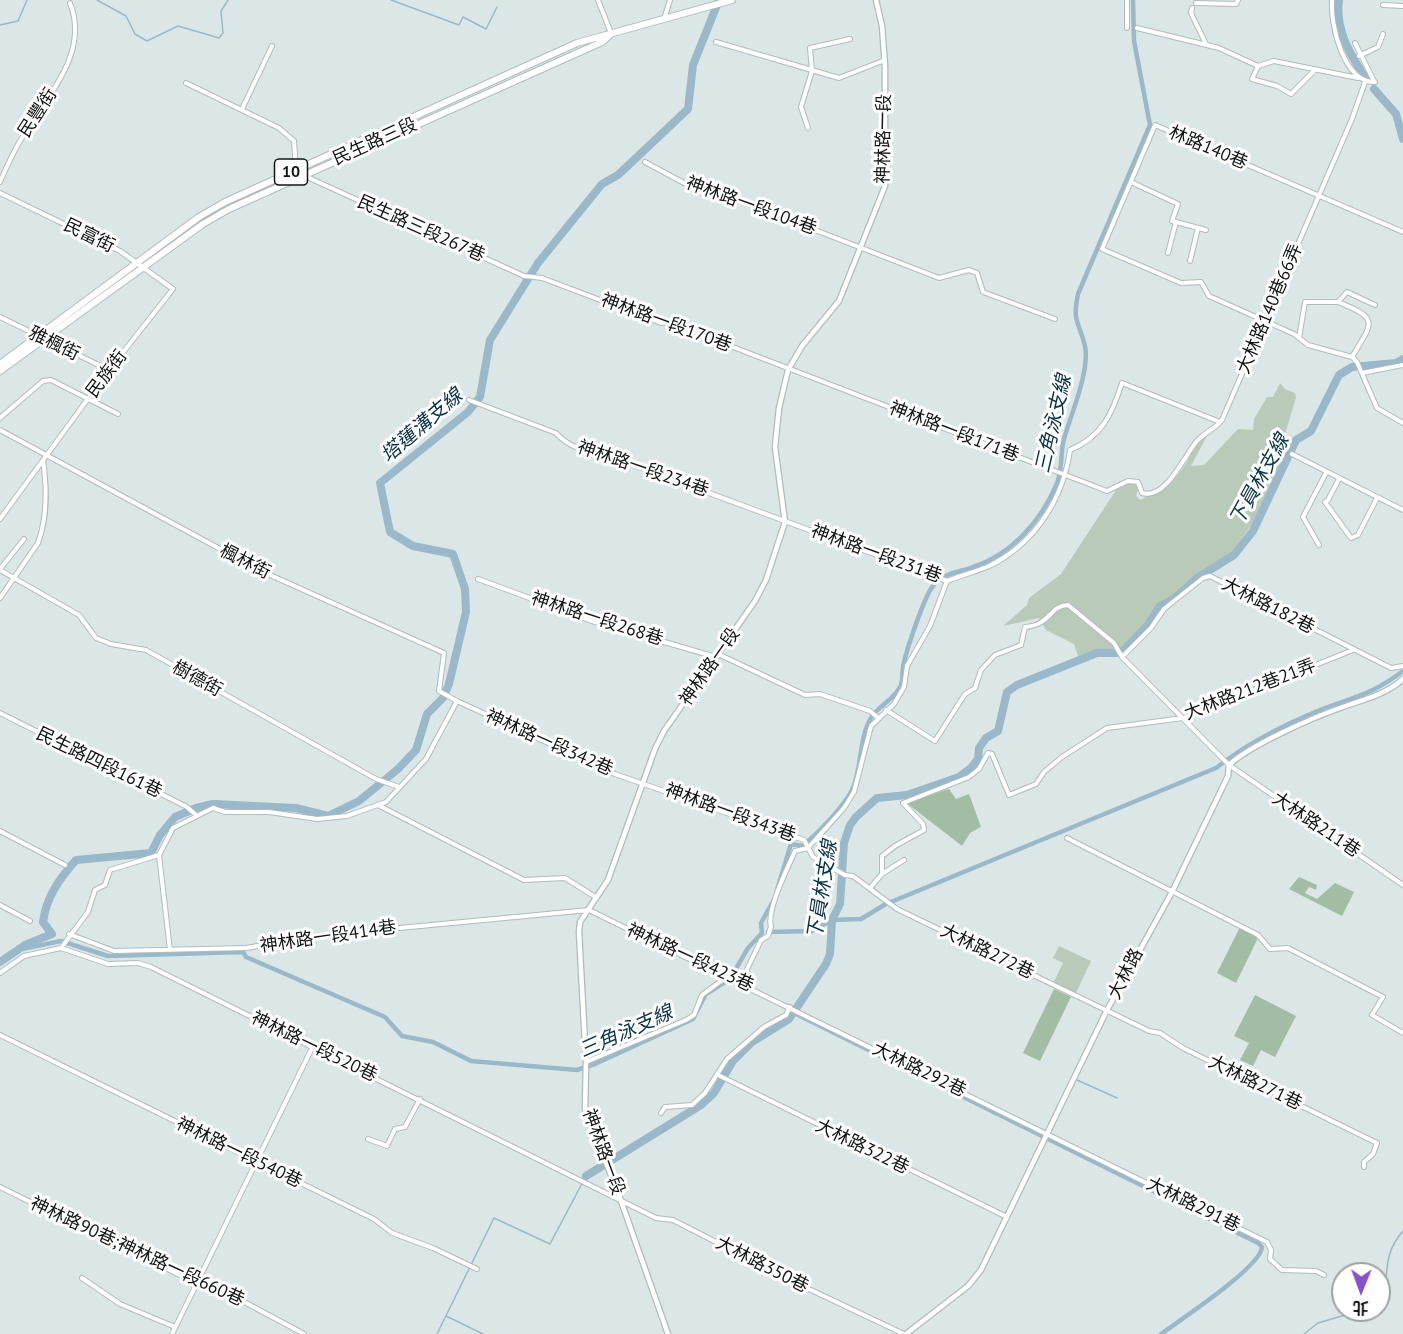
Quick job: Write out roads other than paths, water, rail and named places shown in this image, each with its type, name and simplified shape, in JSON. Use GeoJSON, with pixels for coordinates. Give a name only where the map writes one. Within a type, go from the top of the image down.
{"type":"FeatureCollection","features":[{"type":"Feature","properties":{"kind":"main road","name":"民生路三段"},"geometry":{"type":"LineString","coordinates":[[0,371],[137,262],[210,210],[568,47],[600,35],[611,34],[729,1]]}},
{"type":"Feature","properties":{"kind":"main road","name":"民生路三段"},"geometry":{"type":"LineString","coordinates":[[0,364],[144,268],[214,218],[303,175],[602,42],[611,34]]}},
{"type":"Feature","properties":{"kind":"street"},"geometry":{"type":"LineString","coordinates":[[598,0],[611,34]]}},
{"type":"Feature","properties":{"kind":"street"},"geometry":{"type":"LineString","coordinates":[[664,19],[670,0]]}},
{"type":"Feature","properties":{"kind":"street","name":"神林路一段"},"geometry":{"type":"LineString","coordinates":[[668,1334],[620,1198],[585,1109],[586,1062],[580,922],[608,880],[643,781],[664,731],[755,601],[766,580],[785,522],[775,447],[779,408],[788,370],[802,346],[839,301],[885,186],[885,60],[882,27],[876,0]]}},
{"type":"Feature","properties":{"kind":"street"},"geometry":{"type":"LineString","coordinates":[[1127,0],[1127,28]]}},
{"type":"Feature","properties":{"kind":"street"},"geometry":{"type":"LineString","coordinates":[[1196,3],[1236,4],[1238,0]]}},
{"type":"Feature","properties":{"kind":"street"},"geometry":{"type":"LineString","coordinates":[[1332,0],[1331,15],[1337,40],[1358,78]]}},
{"type":"Feature","properties":{"kind":"street","name":"民豐街"},"geometry":{"type":"LineString","coordinates":[[0,182],[22,136],[61,78],[68,63],[75,35],[76,19],[70,3]]}},
{"type":"Feature","properties":{"kind":"street"},"geometry":{"type":"LineString","coordinates":[[1383,5],[1403,6]]}},
{"type":"Feature","properties":{"kind":"street"},"geometry":{"type":"LineString","coordinates":[[1192,8],[1191,13],[1207,45]]}},
{"type":"Feature","properties":{"kind":"street"},"geometry":{"type":"LineString","coordinates":[[1137,28],[1219,48],[1258,66],[1274,61],[1358,78],[1365,82],[1375,82],[1359,56],[1355,43]]}},
{"type":"Feature","properties":{"kind":"street"},"geometry":{"type":"LineString","coordinates":[[1359,56],[1378,47],[1383,34]]}},
{"type":"Feature","properties":{"kind":"street"},"geometry":{"type":"LineString","coordinates":[[808,128],[801,107],[812,71],[810,48],[850,39]]}},
{"type":"Feature","properties":{"kind":"street"},"geometry":{"type":"LineString","coordinates":[[716,42],[839,78],[885,60]]}},
{"type":"Feature","properties":{"kind":"street"},"geometry":{"type":"LineString","coordinates":[[242,109],[272,46]]}},
{"type":"Feature","properties":{"kind":"street"},"geometry":{"type":"LineString","coordinates":[[1258,66],[1252,79],[1277,86],[1291,94],[1315,70]]}},
{"type":"Feature","properties":{"kind":"street","name":"大林路140巷66弄"},"geometry":{"type":"LineString","coordinates":[[1221,423],[1319,196],[1365,82]]}},
{"type":"Feature","properties":{"kind":"street"},"geometry":{"type":"LineString","coordinates":[[186,83],[279,128],[294,141],[296,170]]}},
{"type":"Feature","properties":{"kind":"street","name":"林路140巷"},"geometry":{"type":"LineString","coordinates":[[1264,320],[1209,296],[1201,282],[1181,283],[1102,249],[1155,125],[1319,196]]}},
{"type":"Feature","properties":{"kind":"street","name":"神林路一段104巷"},"geometry":{"type":"LineString","coordinates":[[645,162],[684,183],[699,185],[939,278],[969,270],[976,273],[983,292],[1055,319]]}},
{"type":"Feature","properties":{"kind":"street","name":"民生路三段267巷"},"geometry":{"type":"LineString","coordinates":[[303,175],[524,276],[542,278]]}},
{"type":"Feature","properties":{"kind":"street"},"geometry":{"type":"LineString","coordinates":[[1131,182],[1178,204],[1172,221],[1206,230]]}},
{"type":"Feature","properties":{"kind":"street","name":"民富街"},"geometry":{"type":"LineString","coordinates":[[0,192],[120,251],[173,289]]}},
{"type":"Feature","properties":{"kind":"street"},"geometry":{"type":"LineString","coordinates":[[1319,196],[1403,232]]}},
{"type":"Feature","properties":{"kind":"street"},"geometry":{"type":"LineString","coordinates":[[1168,253],[1176,222]]}},
{"type":"Feature","properties":{"kind":"street"},"geometry":{"type":"LineString","coordinates":[[1190,261],[1198,228]]}},
{"type":"Feature","properties":{"kind":"street","name":"神林路一段170巷"},"geometry":{"type":"LineString","coordinates":[[542,278],[661,323],[668,322],[714,338],[788,370]]}},
{"type":"Feature","properties":{"kind":"street","name":"民族街"},"geometry":{"type":"LineString","coordinates":[[0,519],[109,370],[173,289]]}},
{"type":"Feature","properties":{"kind":"street"},"geometry":{"type":"LineString","coordinates":[[1338,302],[1347,292],[1375,305]]}},
{"type":"Feature","properties":{"kind":"street"},"geometry":{"type":"LineString","coordinates":[[1299,338],[1305,302],[1338,302],[1356,309],[1367,318],[1370,329],[1352,357]]}},
{"type":"Feature","properties":{"kind":"street","name":"雅楓街"},"geometry":{"type":"LineString","coordinates":[[0,317],[109,370]]}},
{"type":"Feature","properties":{"kind":"street"},"geometry":{"type":"LineString","coordinates":[[1264,320],[1308,345],[1352,357],[1362,372],[1377,408],[1403,423]]}},
{"type":"Feature","properties":{"kind":"street"},"geometry":{"type":"LineString","coordinates":[[1362,372],[1403,365]]}},
{"type":"Feature","properties":{"kind":"street","name":"神林路一段171巷"},"geometry":{"type":"LineString","coordinates":[[788,370],[930,421],[1066,477],[1107,491],[1128,481],[1138,482],[1142,493],[1156,492],[1183,465],[1197,441],[1221,423]]}},
{"type":"Feature","properties":{"kind":"street"},"geometry":{"type":"LineString","coordinates":[[0,418],[43,381],[51,380],[118,414]]}},
{"type":"Feature","properties":{"kind":"street","name":"神林路一段231巷"},"geometry":{"type":"LineString","coordinates":[[785,522],[947,581],[987,566],[1033,535],[1066,477],[1070,450],[1082,445],[1107,422],[1113,414],[1122,383],[1221,423]]}},
{"type":"Feature","properties":{"kind":"street","name":"神林路一段234巷"},"geometry":{"type":"LineString","coordinates":[[470,400],[556,433],[563,441],[584,451],[612,457],[785,522]]}},
{"type":"Feature","properties":{"kind":"street","name":"楓林街"},"geometry":{"type":"LineString","coordinates":[[0,430],[45,458],[259,570],[444,653],[439,692],[457,700]]}},
{"type":"Feature","properties":{"kind":"street"},"geometry":{"type":"LineString","coordinates":[[1292,454],[1403,510]]}},
{"type":"Feature","properties":{"kind":"street"},"geometry":{"type":"LineString","coordinates":[[0,598],[15,578],[41,534],[46,495],[45,458]]}},
{"type":"Feature","properties":{"kind":"street"},"geometry":{"type":"LineString","coordinates":[[1319,545],[1304,518],[1326,473]]}},
{"type":"Feature","properties":{"kind":"street"},"geometry":{"type":"LineString","coordinates":[[1339,479],[1328,500],[1324,501],[1352,538],[1358,535],[1377,498]]}},
{"type":"Feature","properties":{"kind":"street"},"geometry":{"type":"LineString","coordinates":[[0,570],[24,539]]}},
{"type":"Feature","properties":{"kind":"street","name":"樹德街"},"geometry":{"type":"LineString","coordinates":[[0,570],[79,615],[96,638],[111,644],[146,651],[376,779],[399,787]]}},
{"type":"Feature","properties":{"kind":"street","name":"大林路182巷"},"geometry":{"type":"LineString","coordinates":[[1122,657],[1151,628],[1164,609],[1203,578],[1210,576],[1391,669],[1403,666]]}},
{"type":"Feature","properties":{"kind":"street","name":"神林路一段268巷"},"geometry":{"type":"LineString","coordinates":[[478,579],[592,621],[612,624],[717,656],[805,695],[820,694],[870,711],[877,717]]}},
{"type":"Feature","properties":{"kind":"street"},"geometry":{"type":"LineString","coordinates":[[741,982],[761,940],[768,936],[778,895],[795,851],[808,848],[844,808],[854,792],[871,726],[904,687],[907,666],[930,626],[947,581]]}},
{"type":"Feature","properties":{"kind":"street","name":"大林路211巷"},"geometry":{"type":"LineString","coordinates":[[886,710],[935,741],[965,694],[975,688],[981,670],[995,655],[1021,645],[1025,627],[1040,625],[1063,605],[1068,605],[1114,643],[1122,657],[1229,765],[1403,885]]}},
{"type":"Feature","properties":{"kind":"street","name":"大林路212巷21弄"},"geometry":{"type":"LineString","coordinates":[[870,888],[882,873],[882,856],[924,830],[923,824],[903,803],[969,777],[979,769],[988,753],[992,754],[1008,795],[1036,784],[1044,772],[1062,757],[1107,728],[1183,718],[1353,650]]}},
{"type":"Feature","properties":{"kind":"street"},"geometry":{"type":"LineString","coordinates":[[1229,765],[1249,750],[1320,715],[1385,692],[1403,679]]}},
{"type":"Feature","properties":{"kind":"street"},"geometry":{"type":"LineString","coordinates":[[171,950],[159,855],[173,828],[213,808],[225,812],[270,812],[317,819],[346,816],[386,802],[426,759],[457,700]]}},
{"type":"Feature","properties":{"kind":"street","name":"神林路一段342巷"},"geometry":{"type":"LineString","coordinates":[[457,700],[615,774],[643,781]]}},
{"type":"Feature","properties":{"kind":"street","name":"民生路四段161巷"},"geometry":{"type":"LineString","coordinates":[[0,713],[187,807],[196,815]]}},
{"type":"Feature","properties":{"kind":"street","name":"大林路"},"geometry":{"type":"LineString","coordinates":[[905,1334],[970,1284],[981,1270],[1107,1010],[1145,936],[1172,892],[1228,776],[1229,765]]}},
{"type":"Feature","properties":{"kind":"street","name":"神林路一段343巷"},"geometry":{"type":"LineString","coordinates":[[643,781],[804,840],[813,857],[845,876],[853,876],[870,888]]}},
{"type":"Feature","properties":{"kind":"street"},"geometry":{"type":"LineString","coordinates":[[378,805],[524,880],[565,878],[597,898]]}},
{"type":"Feature","properties":{"kind":"street"},"geometry":{"type":"LineString","coordinates":[[0,831],[65,865]]}},
{"type":"Feature","properties":{"kind":"street"},"geometry":{"type":"LineString","coordinates":[[1067,838],[1258,935],[1270,949],[1288,948],[1383,997],[1372,1015],[1403,1033]]}},
{"type":"Feature","properties":{"kind":"street"},"geometry":{"type":"LineString","coordinates":[[0,973],[24,956],[61,948],[69,934],[88,912],[95,890],[105,885],[110,870],[159,855]]}},
{"type":"Feature","properties":{"kind":"street"},"geometry":{"type":"LineString","coordinates":[[882,873],[904,860]]}},
{"type":"Feature","properties":{"kind":"street","name":"大林路272巷"},"geometry":{"type":"LineString","coordinates":[[870,888],[897,909],[1107,1010]]}},
{"type":"Feature","properties":{"kind":"street"},"geometry":{"type":"LineString","coordinates":[[0,905],[30,921]]}},
{"type":"Feature","properties":{"kind":"street","name":"神林路一段423巷"},"geometry":{"type":"LineString","coordinates":[[589,910],[725,977],[741,982],[790,1006]]}},
{"type":"Feature","properties":{"kind":"street","name":"神林路一段414巷"},"geometry":{"type":"LineString","coordinates":[[69,934],[114,951],[246,948],[315,936],[589,910]]}},
{"type":"Feature","properties":{"kind":"street","name":"神林路一段520巷"},"geometry":{"type":"LineString","coordinates":[[61,948],[108,964],[138,963],[151,967],[620,1198]]}},
{"type":"Feature","properties":{"kind":"street"},"geometry":{"type":"LineString","coordinates":[[586,1062],[686,1020],[694,1015],[702,995],[725,977]]}},
{"type":"Feature","properties":{"kind":"street"},"geometry":{"type":"LineString","coordinates":[[661,1113],[665,1107],[692,1105],[705,1093],[727,1059],[764,1027],[786,1015],[790,1006]]}},
{"type":"Feature","properties":{"kind":"street","name":"大林路292巷"},"geometry":{"type":"LineString","coordinates":[[790,1006],[1048,1134]]}},
{"type":"Feature","properties":{"kind":"street","name":"大林路271巷"},"geometry":{"type":"LineString","coordinates":[[1107,1010],[1149,1031],[1160,1033],[1183,1048],[1377,1143],[1373,1154],[1364,1162],[1364,1167]]}},
{"type":"Feature","properties":{"kind":"street","name":"神林路一段540巷"},"geometry":{"type":"LineString","coordinates":[[0,1035],[374,1219],[392,1233],[433,1248],[477,1269]]}},
{"type":"Feature","properties":{"kind":"street"},"geometry":{"type":"LineString","coordinates":[[172,1334],[314,1046]]}},
{"type":"Feature","properties":{"kind":"street","name":"大林路322巷"},"geometry":{"type":"LineString","coordinates":[[718,1075],[1008,1217]]}},
{"type":"Feature","properties":{"kind":"street"},"geometry":{"type":"LineString","coordinates":[[368,1139],[387,1146],[395,1130],[405,1127],[420,1099]]}},
{"type":"Feature","properties":{"kind":"street","name":"大林路291巷"},"geometry":{"type":"LineString","coordinates":[[1048,1134],[1267,1242],[1272,1250],[1270,1259],[1282,1270],[1316,1271],[1324,1275]]}},
{"type":"Feature","properties":{"kind":"street","name":"神林路90巷;神林路一段660巷"},"geometry":{"type":"LineString","coordinates":[[0,1187],[91,1232],[139,1250],[151,1260],[223,1296],[235,1297],[304,1334]]}},
{"type":"Feature","properties":{"kind":"street","name":"大林路350巷"},"geometry":{"type":"LineString","coordinates":[[620,1198],[656,1218],[673,1220],[792,1281],[905,1334]]}},
{"type":"Feature","properties":{"kind":"street"},"geometry":{"type":"LineString","coordinates":[[82,1278],[120,1304],[175,1327]]}},
{"type":"Feature","properties":{"kind":"waterway"},"geometry":{"type":"LineString","coordinates":[[0,25],[18,21],[27,0]]}},
{"type":"Feature","properties":{"kind":"waterway"},"geometry":{"type":"LineString","coordinates":[[97,0],[126,16],[135,34],[147,41],[178,26],[219,38],[223,33],[221,11],[228,0]]}},
{"type":"Feature","properties":{"kind":"waterway"},"geometry":{"type":"LineString","coordinates":[[391,0],[459,25],[463,17],[486,29],[497,7]]}},
{"type":"Feature","properties":{"kind":"waterway","name":"塔蓮溝支線"},"geometry":{"type":"LineString","coordinates":[[0,962],[25,945],[52,934],[43,922],[47,904],[59,881],[76,860],[151,853],[160,835],[175,817],[213,804],[296,808],[328,816],[359,801],[398,769],[416,750],[427,714],[443,698],[449,684],[466,612],[465,589],[453,554],[413,546],[390,532],[380,483],[468,412],[480,397],[490,340],[538,263],[602,184],[618,175],[688,109],[693,65],[719,0]]}},
{"type":"Feature","properties":{"kind":"waterway","name":"三角泳支線"},"geometry":{"type":"LineString","coordinates":[[777,890],[791,844],[803,846],[809,841],[838,811],[853,788],[867,726],[874,713],[895,695],[901,685],[911,637],[933,586],[941,578],[987,561],[1013,544],[1043,510],[1057,483],[1064,439],[1085,368],[1085,346],[1076,317],[1078,294],[1150,125],[1134,41],[1133,0]]}},
{"type":"Feature","properties":{"kind":"waterway","name":"下員林支線"},"geometry":{"type":"LineString","coordinates":[[1339,0],[1339,21],[1345,41],[1366,79]]}},
{"type":"Feature","properties":{"kind":"waterway","name":"下員林支線"},"geometry":{"type":"LineString","coordinates":[[1374,89],[1396,114],[1403,139]]}},
{"type":"Feature","properties":{"kind":"waterway","name":"下員林支線"},"geometry":{"type":"LineString","coordinates":[[586,1176],[701,1105],[714,1093],[733,1061],[752,1042],[789,1019],[826,964],[830,954],[832,920],[840,904],[844,843],[850,825],[856,817],[877,798],[907,795],[959,777],[971,768],[978,759],[979,748],[986,738],[998,731],[1007,692],[1017,685],[1097,653],[1116,653],[1124,650],[1148,625],[1160,606],[1174,599],[1197,578],[1234,555],[1253,531],[1296,440],[1311,431],[1339,375],[1352,367],[1396,363],[1403,359]]}},
{"type":"Feature","properties":{"kind":"waterway"},"geometry":{"type":"LineString","coordinates":[[768,932],[812,931],[832,920],[861,919],[886,904],[1216,768],[1279,728],[1373,690],[1403,671]]}},
{"type":"Feature","properties":{"kind":"waterway","name":"三角泳支線"},"geometry":{"type":"LineString","coordinates":[[22,949],[61,941],[108,956],[243,952],[246,957],[385,1017],[402,1036],[433,1042],[471,1061],[577,1070],[693,1019],[706,994],[730,979],[748,948],[762,933],[761,923],[772,903]]}},
{"type":"Feature","properties":{"kind":"waterway"},"geometry":{"type":"LineString","coordinates":[[794,1013],[1262,1247],[1258,1256],[1235,1280],[1161,1334]]}},
{"type":"Feature","properties":{"kind":"waterway"},"geometry":{"type":"LineString","coordinates":[[1077,1080],[1117,1098]]}},
{"type":"Feature","properties":{"kind":"waterway","name":"下員林支線"},"geometry":{"type":"LineString","coordinates":[[437,1334],[494,1218],[550,1244],[586,1176]]}},
{"type":"Feature","properties":{"kind":"waterway"},"geometry":{"type":"LineString","coordinates":[[1388,1262],[1395,1241],[1403,1231]]}},
{"type":"Feature","properties":{"kind":"waterway"},"geometry":{"type":"LineString","coordinates":[[446,1316],[483,1334]]}},
{"type":"Feature","properties":{"kind":"waterway"},"geometry":{"type":"LineString","coordinates":[[1304,1334],[1318,1323],[1331,1319]]}}]}
